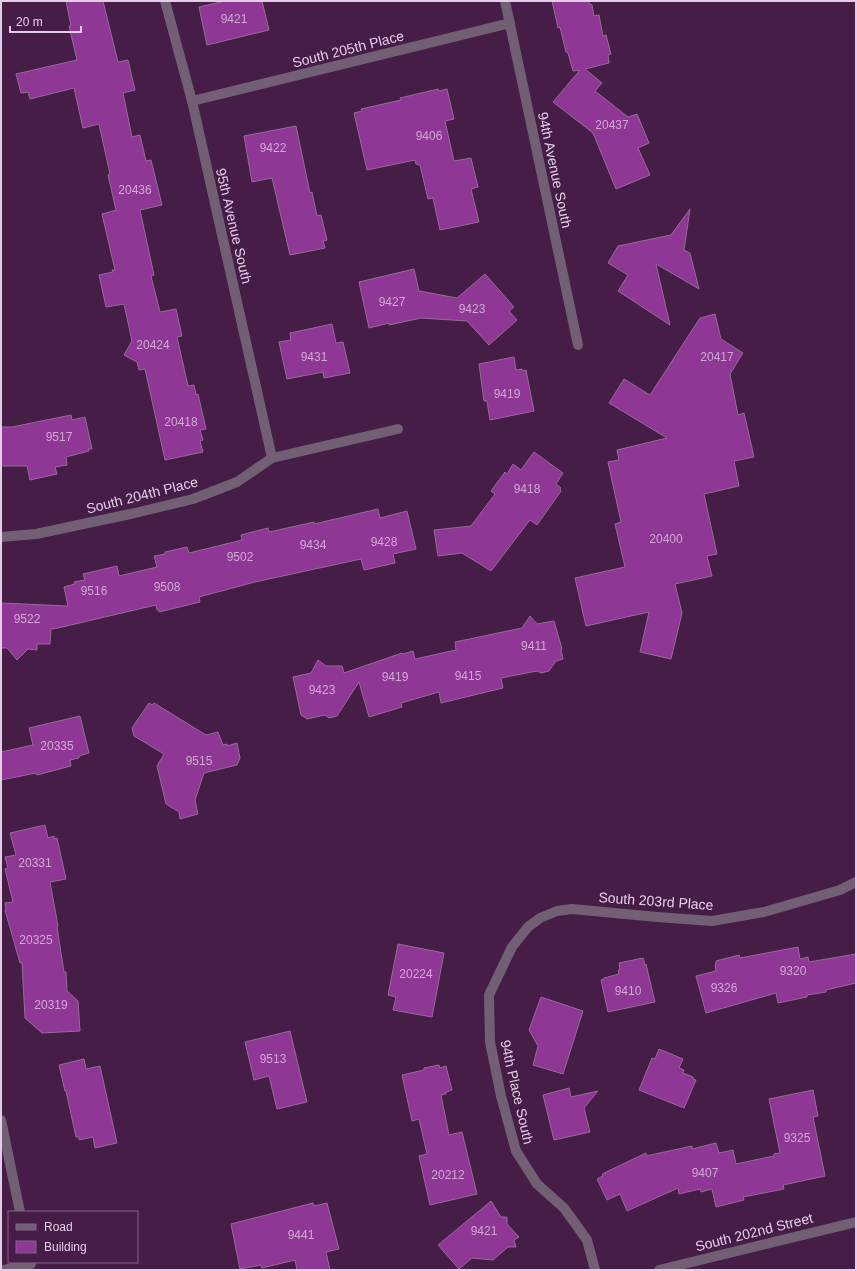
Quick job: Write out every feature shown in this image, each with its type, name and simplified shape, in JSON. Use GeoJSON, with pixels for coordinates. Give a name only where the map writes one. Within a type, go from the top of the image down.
{"type":"FeatureCollection","features":[{"type":"Feature","properties":{"kind":"street","name":"95th Avenue South"},"geometry":{"type":"LineString","coordinates":[[165,1],[192,101],[272,458]]}},
{"type":"Feature","properties":{"kind":"street","name":"94th Avenue South"},"geometry":{"type":"LineString","coordinates":[[505,1],[578,345]]}},
{"type":"Feature","properties":{"kind":"street","name":"South 205th Place"},"geometry":{"type":"LineString","coordinates":[[192,101],[510,23]]}},
{"type":"Feature","properties":{"kind":"street","name":"South 204th Place"},"geometry":{"type":"LineString","coordinates":[[1,536],[44,532],[193,499],[237,482],[272,458],[398,429]]}},
{"type":"Feature","properties":{"kind":"street","name":"South 203rd Place"},"geometry":{"type":"LineString","coordinates":[[512,948],[528,927],[540,918],[557,911],[572,909],[712,921],[764,912],[840,890],[856,882]]}},
{"type":"Feature","properties":{"kind":"street","name":"94th Place South"},"geometry":{"type":"LineString","coordinates":[[512,948],[489,995],[490,1042],[508,1123],[516,1151],[537,1184],[564,1208],[587,1240],[596,1270]]}},
{"type":"Feature","properties":{"kind":"street"},"geometry":{"type":"LineString","coordinates":[[1,1120],[20,1211]]}},
{"type":"Feature","properties":{"kind":"street","name":"South 202nd Street"},"geometry":{"type":"LineString","coordinates":[[659,1270],[856,1222]]}},
{"type":"Feature","properties":{"kind":"street"},"geometry":{"type":"LineString","coordinates":[[4,1270],[31,1265]]}},
{"type":"Feature","properties":{"kind":"building"},"geometry":{"type":"Polygon","coordinates":[[[66,1],[103,1],[118,62],[128,60],[135,90],[123,93],[132,137],[140,135],[146,161],[151,160],[162,205],[140,210],[154,275],[151,276],[160,312],[176,309],[182,336],[177,337],[188,386],[194,385],[196,395],[198,394],[206,429],[200,430],[203,440],[200,441],[203,452],[165,460],[145,369],[139,370],[137,362],[124,355],[132,341],[124,304],[106,307],[99,275],[113,272],[112,270],[115,270],[102,214],[116,210],[99,124],[83,128],[74,88],[30,99],[28,92],[21,93],[16,74],[77,60],[69,26],[71,26],[66,1]]]}},
{"type":"Feature","properties":{"kind":"building"},"geometry":{"type":"Polygon","coordinates":[[[225,1],[262,1],[269,30],[207,45],[199,7],[225,1]]]}},
{"type":"Feature","properties":{"kind":"building"},"geometry":{"type":"Polygon","coordinates":[[[552,1],[586,1],[592,5],[594,16],[599,15],[603,36],[606,35],[611,54],[608,55],[609,63],[585,69],[602,83],[595,91],[628,117],[637,114],[649,143],[638,148],[650,175],[616,189],[593,133],[553,102],[580,70],[573,71],[568,53],[566,52],[560,27],[558,28],[552,1]]]}},
{"type":"Feature","properties":{"kind":"building"},"geometry":{"type":"Polygon","coordinates":[[[438,89],[439,91],[447,89],[454,119],[445,121],[454,161],[471,158],[478,187],[471,189],[479,222],[440,230],[433,198],[428,199],[420,165],[416,164],[415,160],[367,170],[354,113],[362,111],[361,109],[401,100],[400,98],[438,89]]]}},
{"type":"Feature","properties":{"kind":"building"},"geometry":{"type":"Polygon","coordinates":[[[296,126],[310,193],[312,192],[317,216],[321,215],[327,240],[323,241],[325,248],[290,255],[272,178],[252,182],[244,136],[296,126]]]}},
{"type":"Feature","properties":{"kind":"building"},"geometry":{"type":"Polygon","coordinates":[[[690,209],[684,250],[690,253],[699,289],[656,264],[670,325],[618,291],[628,275],[608,263],[618,246],[671,235],[690,209]]]}},
{"type":"Feature","properties":{"kind":"building"},"geometry":{"type":"Polygon","coordinates":[[[414,269],[419,291],[457,298],[485,274],[514,307],[509,311],[517,320],[489,345],[467,321],[421,318],[369,328],[359,282],[414,269]]]}},
{"type":"Feature","properties":{"kind":"building"},"geometry":{"type":"Polygon","coordinates":[[[715,314],[721,339],[743,353],[730,374],[738,415],[744,413],[754,457],[734,461],[739,486],[704,494],[717,554],[707,556],[712,576],[675,584],[682,613],[671,659],[640,652],[649,612],[586,626],[575,578],[625,567],[615,524],[621,522],[608,462],[619,460],[617,450],[667,438],[609,403],[624,379],[650,395],[700,318],[715,314]]]}},
{"type":"Feature","properties":{"kind":"building"},"geometry":{"type":"Polygon","coordinates":[[[332,324],[336,343],[343,342],[350,373],[324,378],[323,372],[287,379],[279,342],[291,340],[290,333],[332,324]]]}},
{"type":"Feature","properties":{"kind":"building"},"geometry":{"type":"Polygon","coordinates":[[[514,357],[516,370],[526,370],[534,411],[490,420],[487,401],[484,401],[479,364],[514,357]]]}},
{"type":"Feature","properties":{"kind":"building"},"geometry":{"type":"Polygon","coordinates":[[[71,415],[72,420],[85,417],[92,449],[66,457],[67,465],[55,467],[57,474],[30,480],[27,466],[1,466],[1,427],[12,427],[71,415]]]}},
{"type":"Feature","properties":{"kind":"building"},"geometry":{"type":"Polygon","coordinates":[[[534,452],[563,473],[556,484],[561,488],[561,491],[537,525],[530,520],[491,571],[462,553],[438,556],[434,530],[471,526],[495,494],[491,491],[505,472],[507,474],[513,464],[521,470],[534,452]]]}},
{"type":"Feature","properties":{"kind":"building"},"geometry":{"type":"Polygon","coordinates":[[[378,509],[380,518],[407,511],[416,549],[393,554],[395,563],[364,570],[361,559],[255,582],[199,597],[200,602],[159,612],[156,605],[51,629],[50,644],[37,644],[37,650],[28,649],[17,660],[7,648],[1,648],[1,603],[68,606],[64,587],[75,584],[74,582],[85,580],[83,574],[117,566],[119,576],[157,567],[154,556],[165,554],[165,552],[187,547],[189,553],[242,540],[241,535],[268,528],[269,532],[314,522],[314,524],[378,509]]]}},
{"type":"Feature","properties":{"kind":"building"},"geometry":{"type":"Polygon","coordinates":[[[530,616],[537,624],[554,621],[562,649],[563,659],[556,661],[549,671],[541,673],[537,671],[501,678],[503,688],[441,703],[439,692],[401,703],[402,707],[369,717],[359,682],[337,716],[329,718],[325,715],[307,719],[301,715],[293,677],[311,673],[318,660],[326,666],[342,666],[344,673],[402,653],[413,651],[415,659],[456,650],[455,642],[522,628],[530,616]]]}},
{"type":"Feature","properties":{"kind":"building"},"geometry":{"type":"Polygon","coordinates":[[[149,703],[152,705],[154,703],[206,735],[218,732],[223,745],[227,744],[227,746],[237,743],[240,758],[237,765],[204,773],[195,800],[198,814],[180,819],[179,812],[166,804],[157,766],[164,754],[134,736],[132,728],[149,703]]]}},
{"type":"Feature","properties":{"kind":"building"},"geometry":{"type":"Polygon","coordinates":[[[80,716],[89,753],[79,756],[79,758],[70,760],[71,766],[37,775],[36,773],[1,780],[1,752],[33,745],[29,728],[80,716]]]}},
{"type":"Feature","properties":{"kind":"building"},"geometry":{"type":"Polygon","coordinates":[[[45,825],[48,838],[54,836],[54,839],[57,838],[66,879],[50,882],[64,972],[66,972],[67,991],[78,1001],[80,1031],[42,1033],[25,1018],[22,963],[20,963],[5,910],[5,903],[13,902],[5,869],[8,868],[5,857],[16,855],[10,833],[45,825]]]}},
{"type":"Feature","properties":{"kind":"building"},"geometry":{"type":"Polygon","coordinates":[[[398,944],[444,953],[432,1017],[393,1010],[396,997],[388,995],[398,944]]]}},
{"type":"Feature","properties":{"kind":"building"},"geometry":{"type":"Polygon","coordinates":[[[798,947],[800,959],[808,957],[809,962],[856,954],[856,983],[826,990],[826,992],[807,995],[807,997],[778,1003],[776,993],[706,1013],[696,976],[716,971],[716,961],[739,955],[740,958],[798,947]]]}},
{"type":"Feature","properties":{"kind":"building"},"geometry":{"type":"Polygon","coordinates":[[[643,958],[645,965],[646,964],[655,1002],[608,1012],[601,980],[619,974],[619,963],[643,958]]]}},
{"type":"Feature","properties":{"kind":"building"},"geometry":{"type":"Polygon","coordinates":[[[541,997],[583,1011],[563,1074],[533,1065],[538,1046],[529,1030],[541,997]]]}},
{"type":"Feature","properties":{"kind":"building"},"geometry":{"type":"Polygon","coordinates":[[[290,1031],[307,1102],[277,1109],[269,1076],[254,1080],[245,1042],[290,1031]]]}},
{"type":"Feature","properties":{"kind":"building"},"geometry":{"type":"Polygon","coordinates":[[[659,1049],[683,1059],[679,1068],[684,1070],[683,1073],[693,1077],[693,1079],[696,1080],[684,1108],[639,1090],[652,1058],[655,1059],[659,1049]]]}},
{"type":"Feature","properties":{"kind":"building"},"geometry":{"type":"Polygon","coordinates":[[[84,1059],[86,1069],[100,1066],[117,1143],[95,1148],[93,1137],[79,1140],[79,1137],[76,1137],[59,1065],[84,1059]]]}},
{"type":"Feature","properties":{"kind":"building"},"geometry":{"type":"Polygon","coordinates":[[[439,1065],[440,1068],[446,1066],[452,1090],[441,1095],[449,1135],[462,1132],[477,1194],[430,1205],[419,1156],[427,1154],[419,1119],[412,1121],[402,1075],[439,1065]]]}},
{"type":"Feature","properties":{"kind":"building"},"geometry":{"type":"Polygon","coordinates":[[[569,1088],[571,1097],[598,1091],[584,1108],[590,1132],[554,1140],[543,1095],[569,1088]]]}},
{"type":"Feature","properties":{"kind":"building"},"geometry":{"type":"Polygon","coordinates":[[[813,1090],[818,1116],[813,1117],[825,1176],[783,1185],[784,1189],[743,1197],[744,1200],[716,1207],[712,1189],[701,1192],[700,1189],[679,1194],[678,1188],[627,1211],[620,1194],[607,1200],[597,1179],[603,1176],[602,1174],[646,1153],[646,1156],[692,1146],[692,1149],[716,1143],[719,1153],[733,1150],[736,1164],[774,1156],[774,1154],[780,1153],[769,1099],[813,1090]]]}},
{"type":"Feature","properties":{"kind":"building"},"geometry":{"type":"Polygon","coordinates":[[[491,1201],[501,1217],[507,1217],[507,1224],[519,1237],[514,1240],[516,1247],[508,1247],[493,1260],[472,1258],[459,1269],[438,1245],[491,1201]]]}},
{"type":"Feature","properties":{"kind":"building"},"geometry":{"type":"Polygon","coordinates":[[[313,1203],[314,1206],[327,1203],[339,1249],[326,1252],[330,1270],[297,1270],[295,1260],[262,1268],[261,1265],[240,1269],[231,1224],[313,1203]]]}}]}
